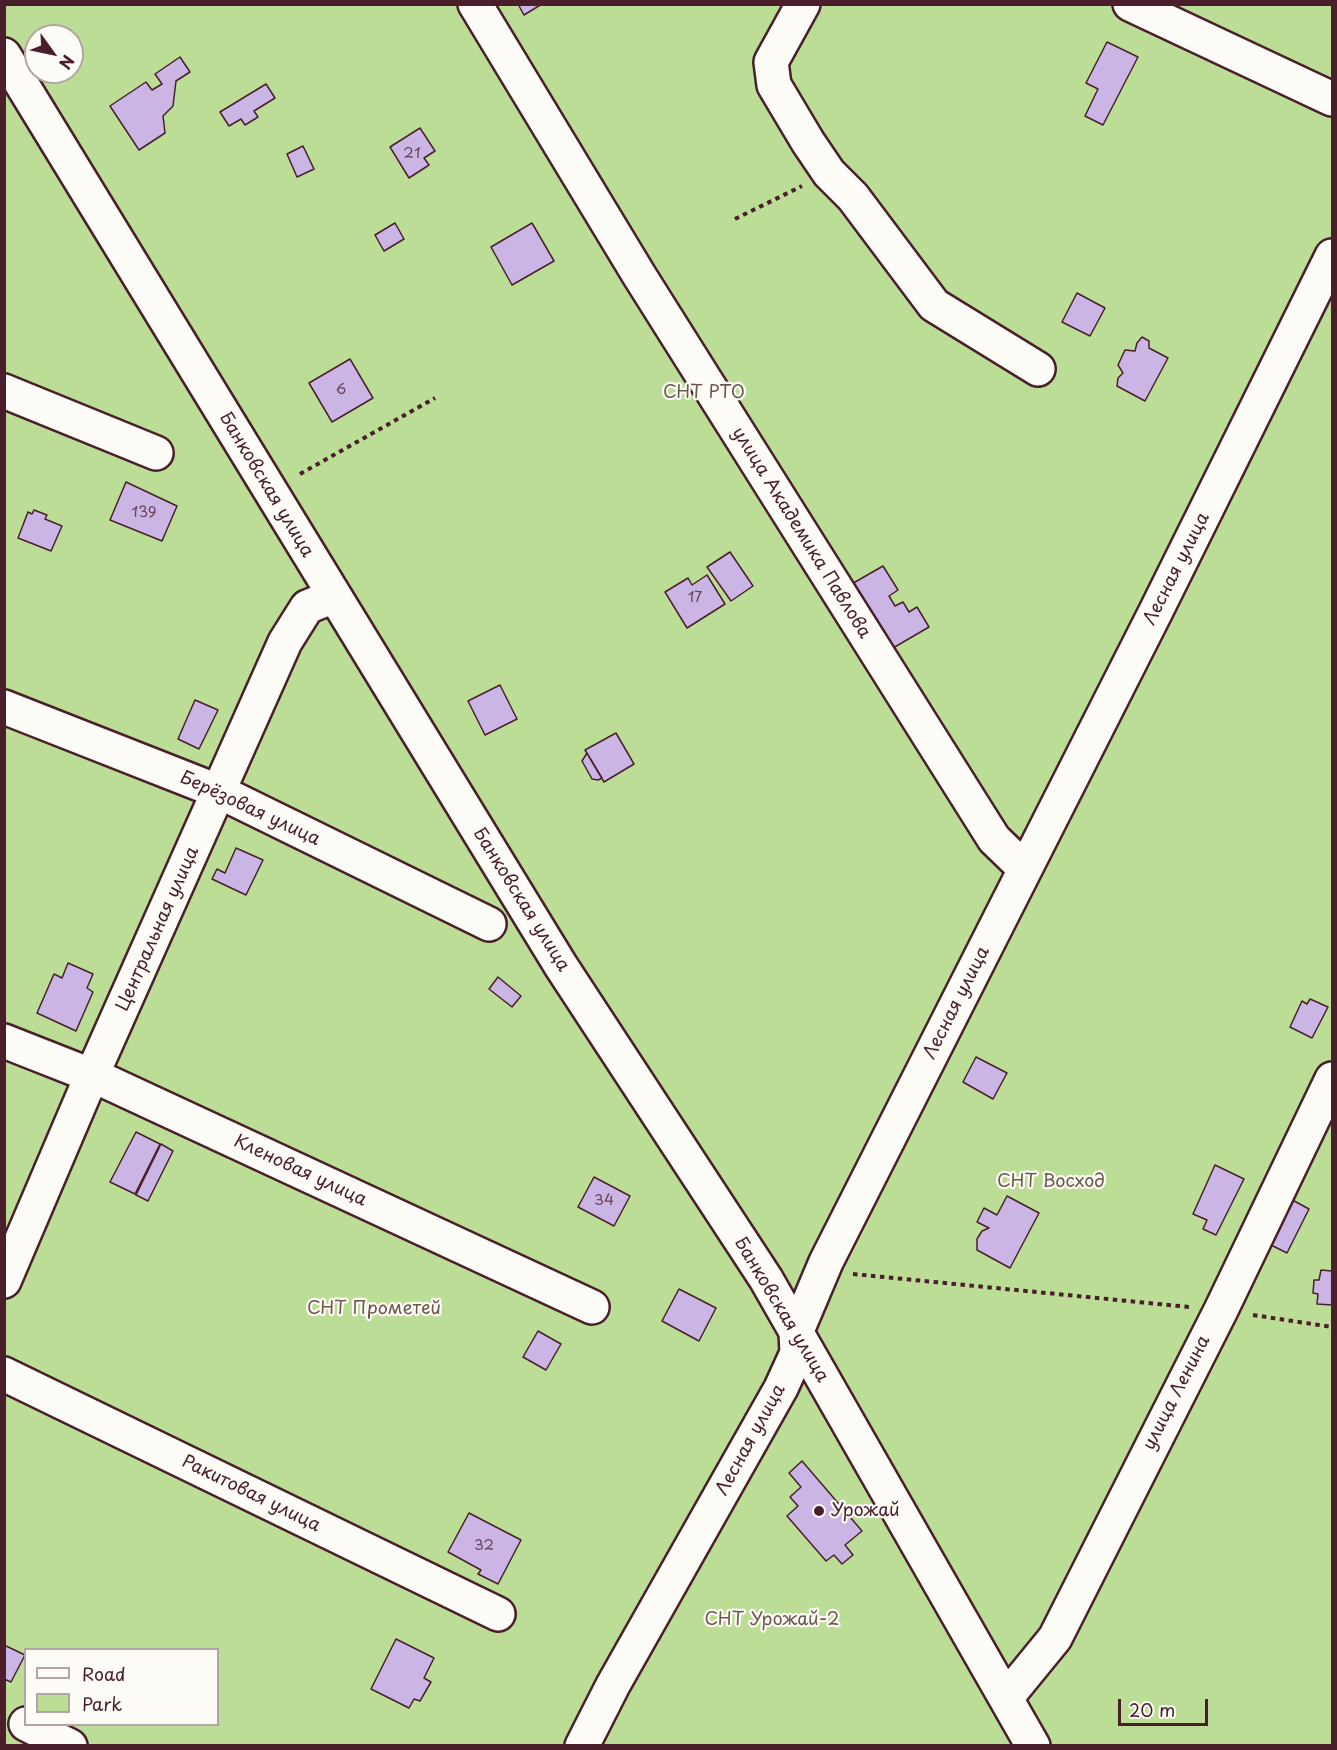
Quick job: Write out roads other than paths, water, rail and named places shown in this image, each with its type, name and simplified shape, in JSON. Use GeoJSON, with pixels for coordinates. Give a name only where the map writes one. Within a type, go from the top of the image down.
{"type":"FeatureCollection","features":[{"type":"Feature","properties":{"kind":"street","name":"улица Академика Павлова"},"geometry":{"type":"LineString","coordinates":[[475,4],[639,275],[988,830],[994,839],[1025,868]]}},
{"type":"Feature","properties":{"kind":"street"},"geometry":{"type":"LineString","coordinates":[[802,4],[771,62],[774,85],[829,173],[853,197],[934,305],[1038,369]]}},
{"type":"Feature","properties":{"kind":"street"},"geometry":{"type":"LineString","coordinates":[[1130,4],[1332,99]]}},
{"type":"Feature","properties":{"kind":"street","name":"Банковская улица"},"geometry":{"type":"LineString","coordinates":[[4,55],[561,966],[766,1279],[1033,1746]]}},
{"type":"Feature","properties":{"kind":"street","name":"Лесная улица"},"geometry":{"type":"LineString","coordinates":[[582,1746],[613,1684],[781,1388],[797,1353],[796,1333],[821,1271],[1332,256]]}},
{"type":"Feature","properties":{"kind":"street"},"geometry":{"type":"LineString","coordinates":[[4,391],[156,453]]}},
{"type":"Feature","properties":{"kind":"street","name":"Центральная улица"},"geometry":{"type":"LineString","coordinates":[[4,1281],[92,1076],[285,642],[307,607],[334,596]]}},
{"type":"Feature","properties":{"kind":"street","name":"Берёзовая улица"},"geometry":{"type":"LineString","coordinates":[[4,708],[220,792],[489,924]]}},
{"type":"Feature","properties":{"kind":"street","name":"Кленовая улица"},"geometry":{"type":"LineString","coordinates":[[4,1041],[92,1076],[592,1307]]}},
{"type":"Feature","properties":{"kind":"street","name":"улица Ленина"},"geometry":{"type":"LineString","coordinates":[[1006,1698],[1054,1638],[1221,1310],[1332,1079]]}},
{"type":"Feature","properties":{"kind":"street","name":"Ракитовая улица"},"geometry":{"type":"LineString","coordinates":[[4,1374],[498,1614]]}},
{"type":"Feature","properties":{"kind":"street"},"geometry":{"type":"LineString","coordinates":[[4,1714],[24,1723]]}},
{"type":"Feature","properties":{"kind":"street"},"geometry":{"type":"LineString","coordinates":[[30,1726],[70,1746]]}},
{"type":"Feature","properties":{"kind":"place","name":"Урожай"},"geometry":{"type":"Point","coordinates":[819,1511]}},
{"type":"Feature","properties":{"kind":"park label","name":"СНТ РТО"},"geometry":{"type":"Point","coordinates":[704,393]}},
{"type":"Feature","properties":{"kind":"park label","name":"СНТ Восход"},"geometry":{"type":"Point","coordinates":[1051,1182]}},
{"type":"Feature","properties":{"kind":"park label","name":"СНТ Прометей"},"geometry":{"type":"Point","coordinates":[374,1309]}},
{"type":"Feature","properties":{"kind":"park label","name":"СНТ Урожай-2"},"geometry":{"type":"Point","coordinates":[772,1620]}}]}
